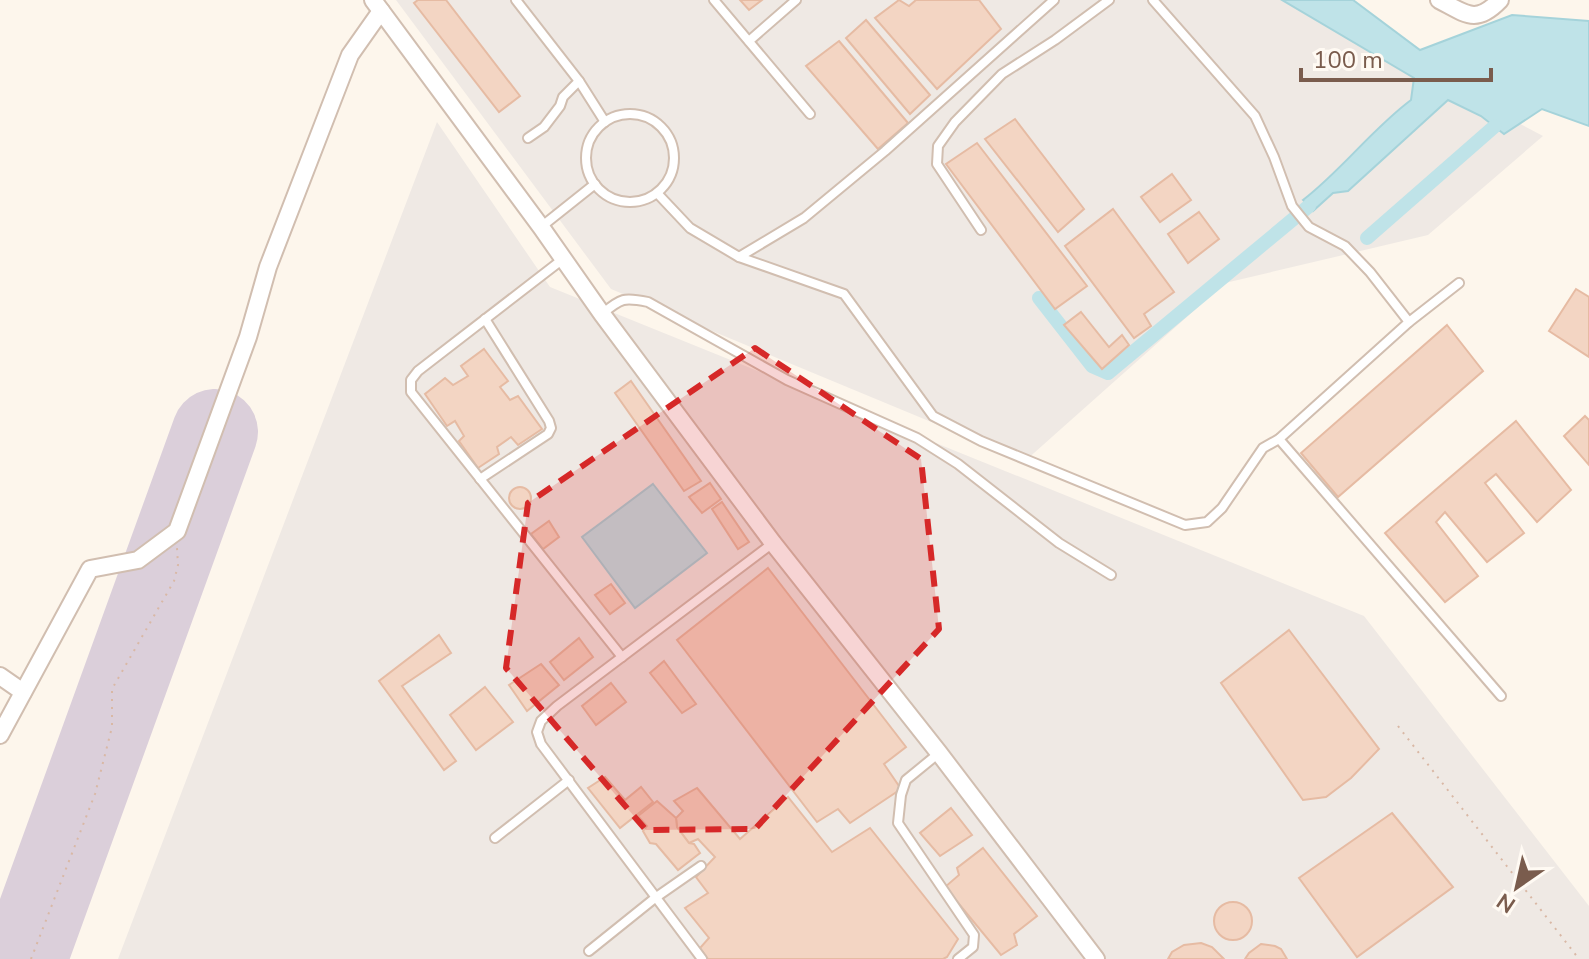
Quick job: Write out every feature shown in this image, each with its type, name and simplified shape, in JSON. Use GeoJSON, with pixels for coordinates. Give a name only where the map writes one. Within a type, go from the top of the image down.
{"type":"FeatureCollection","features":[{"type":"Feature","properties":{"kind":"street"},"geometry":{"type":"LineString","coordinates":[[1439,0],[1468,15],[1478,16],[1491,10],[1500,0]]}},
{"type":"Feature","properties":{"kind":"street"},"geometry":{"type":"LineString","coordinates":[[0,735],[90,569],[138,560],[177,531],[248,337],[268,267],[350,55],[377,6],[773,543],[1096,959]]}},
{"type":"Feature","properties":{"kind":"street"},"geometry":{"type":"LineString","coordinates":[[0,676],[23,692]]}},
{"type":"Feature","properties":{"kind":"lane"},"geometry":{"type":"LineString","coordinates":[[516,0],[579,81],[605,122]]}},
{"type":"Feature","properties":{"kind":"lane"},"geometry":{"type":"LineString","coordinates":[[714,0],[810,114]]}},
{"type":"Feature","properties":{"kind":"lane"},"geometry":{"type":"LineString","coordinates":[[749,41],[796,0]]}},
{"type":"Feature","properties":{"kind":"lane"},"geometry":{"type":"LineString","coordinates":[[739,257],[804,218],[885,151],[1054,0]]}},
{"type":"Feature","properties":{"kind":"lane"},"geometry":{"type":"LineString","coordinates":[[981,230],[937,164],[938,146],[955,122],[1002,74],[1109,0]]}},
{"type":"Feature","properties":{"kind":"lane"},"geometry":{"type":"LineString","coordinates":[[1153,0],[1255,116],[1292,206],[1309,227],[1345,246],[1409,322]]}},
{"type":"Feature","properties":{"kind":"lane"},"geometry":{"type":"LineString","coordinates":[[528,138],[544,127],[563,97],[579,81]]}},
{"type":"Feature","properties":{"kind":"lane"},"geometry":{"type":"LineString","coordinates":[[634,114],[648,118],[661,127],[670,139],[674,154],[673,169],[657,193],[629,203],[614,200],[595,184],[587,168],[586,155],[595,131],[605,122],[634,114]]}},
{"type":"Feature","properties":{"kind":"lane"},"geometry":{"type":"LineString","coordinates":[[541,227],[595,184]]}},
{"type":"Feature","properties":{"kind":"lane"},"geometry":{"type":"LineString","coordinates":[[657,193],[690,228],[739,257],[844,294],[933,416],[981,441],[1185,525],[1207,522],[1215,515],[1263,448],[1279,439],[1409,322],[1459,283]]}},
{"type":"Feature","properties":{"kind":"lane"},"geometry":{"type":"LineString","coordinates":[[563,259],[418,371],[411,380],[411,392],[622,657]]}},
{"type":"Feature","properties":{"kind":"lane"},"geometry":{"type":"LineString","coordinates":[[602,314],[615,303],[628,298],[648,302],[787,380],[917,438],[958,464],[1059,543],[1111,575]]}},
{"type":"Feature","properties":{"kind":"lane"},"geometry":{"type":"LineString","coordinates":[[480,479],[548,434],[551,428],[485,319]]}},
{"type":"Feature","properties":{"kind":"lane"},"geometry":{"type":"LineString","coordinates":[[1279,439],[1501,696]]}},
{"type":"Feature","properties":{"kind":"lane"},"geometry":{"type":"LineString","coordinates":[[702,959],[541,744],[537,732],[541,721],[557,706],[773,543]]}},
{"type":"Feature","properties":{"kind":"lane"},"geometry":{"type":"LineString","coordinates":[[939,753],[906,780],[898,823],[974,935],[973,947],[958,959]]}},
{"type":"Feature","properties":{"kind":"lane"},"geometry":{"type":"LineString","coordinates":[[495,838],[569,780]]}},
{"type":"Feature","properties":{"kind":"lane"},"geometry":{"type":"LineString","coordinates":[[589,951],[701,866]]}},
{"type":"Feature","properties":{"kind":"path"},"geometry":{"type":"LineString","coordinates":[[31,959],[95,794],[112,727],[112,689],[174,581],[178,565],[177,531]]}},
{"type":"Feature","properties":{"kind":"path"},"geometry":{"type":"LineString","coordinates":[[1398,726],[1579,959]]}},
{"type":"Feature","properties":{"kind":"highlighted area"},"geometry":{"type":"Polygon","coordinates":[[[755,348],[921,459],[939,629],[755,829],[646,830],[506,668],[528,503],[755,348]]]}},
{"type":"Feature","properties":{"kind":"shaded area"},"geometry":{"type":"Polygon","coordinates":[[[396,0],[1287,0],[1543,136],[1428,235],[1225,283],[1025,461],[611,289],[396,0]]]}},
{"type":"Feature","properties":{"kind":"shaded area"},"geometry":{"type":"Polygon","coordinates":[[[437,122],[550,287],[1364,616],[1589,906],[1589,959],[118,959],[437,122]]]}},
{"type":"Feature","properties":{"kind":"water"},"geometry":{"type":"Polygon","coordinates":[[[1282,0],[1353,0],[1420,50],[1512,15],[1589,21],[1589,126],[1542,109],[1504,134],[1481,116],[1448,100],[1348,191],[1333,193],[1313,211],[1303,200],[1411,100],[1414,78],[1282,0]]]}},
{"type":"Feature","properties":{"kind":"water"},"geometry":{"type":"Polygon","coordinates":[[[653,484],[707,553],[635,608],[582,537],[653,484]]]}},
{"type":"Feature","properties":{"kind":"building"},"geometry":{"type":"Polygon","coordinates":[[[418,0],[446,0],[520,96],[499,112],[414,3],[418,0]]]}},
{"type":"Feature","properties":{"kind":"building"},"geometry":{"type":"Polygon","coordinates":[[[740,0],[762,0],[749,10],[740,0]]]}},
{"type":"Feature","properties":{"kind":"building"},"geometry":{"type":"Polygon","coordinates":[[[899,0],[909,6],[916,0],[979,0],[1001,29],[937,89],[875,18],[899,0]]]}},
{"type":"Feature","properties":{"kind":"building"},"geometry":{"type":"Polygon","coordinates":[[[866,20],[930,95],[910,114],[846,38],[866,20]]]}},
{"type":"Feature","properties":{"kind":"building"},"geometry":{"type":"Polygon","coordinates":[[[839,41],[908,123],[878,149],[806,66],[839,41]]]}},
{"type":"Feature","properties":{"kind":"building"},"geometry":{"type":"Polygon","coordinates":[[[1015,119],[1084,209],[1058,232],[985,139],[1015,119]]]}},
{"type":"Feature","properties":{"kind":"building"},"geometry":{"type":"Polygon","coordinates":[[[977,143],[1087,286],[1055,309],[946,164],[977,143]]]}},
{"type":"Feature","properties":{"kind":"building"},"geometry":{"type":"Polygon","coordinates":[[[1172,174],[1191,200],[1160,222],[1141,197],[1172,174]]]}},
{"type":"Feature","properties":{"kind":"building"},"geometry":{"type":"Polygon","coordinates":[[[1113,209],[1174,292],[1144,314],[1151,326],[1134,338],[1065,246],[1113,209]]]}},
{"type":"Feature","properties":{"kind":"building"},"geometry":{"type":"Polygon","coordinates":[[[1199,212],[1219,239],[1188,263],[1168,234],[1199,212]]]}},
{"type":"Feature","properties":{"kind":"building"},"geometry":{"type":"Polygon","coordinates":[[[1576,289],[1589,297],[1589,357],[1549,331],[1576,289]]]}},
{"type":"Feature","properties":{"kind":"building"},"geometry":{"type":"Polygon","coordinates":[[[1081,312],[1109,347],[1122,335],[1129,345],[1102,369],[1064,325],[1081,312]]]}},
{"type":"Feature","properties":{"kind":"building"},"geometry":{"type":"Polygon","coordinates":[[[1447,325],[1483,371],[1338,497],[1301,453],[1447,325]]]}},
{"type":"Feature","properties":{"kind":"building"},"geometry":{"type":"Polygon","coordinates":[[[484,349],[508,381],[500,387],[510,400],[518,396],[542,429],[518,445],[511,437],[497,447],[499,454],[478,468],[459,441],[464,436],[455,421],[447,426],[425,394],[445,378],[453,385],[468,376],[461,366],[484,349]]]}},
{"type":"Feature","properties":{"kind":"building"},"geometry":{"type":"Polygon","coordinates":[[[631,381],[701,481],[684,491],[615,393],[631,381]]]}},
{"type":"Feature","properties":{"kind":"building"},"geometry":{"type":"Polygon","coordinates":[[[1585,416],[1589,420],[1589,465],[1564,436],[1585,416]]]}},
{"type":"Feature","properties":{"kind":"building"},"geometry":{"type":"Polygon","coordinates":[[[1516,421],[1571,490],[1537,522],[1496,474],[1485,483],[1524,533],[1487,562],[1445,512],[1436,522],[1478,576],[1445,602],[1385,533],[1516,421]]]}},
{"type":"Feature","properties":{"kind":"building"},"geometry":{"type":"Polygon","coordinates":[[[710,483],[721,499],[702,513],[689,497],[710,483]]]}},
{"type":"Feature","properties":{"kind":"building"},"geometry":{"type":"Polygon","coordinates":[[[520,487],[528,490],[531,498],[528,506],[520,509],[512,506],[509,498],[512,490],[520,487]]]}},
{"type":"Feature","properties":{"kind":"building"},"geometry":{"type":"Polygon","coordinates":[[[722,502],[749,542],[738,549],[712,509],[722,502]]]}},
{"type":"Feature","properties":{"kind":"building"},"geometry":{"type":"Polygon","coordinates":[[[549,521],[559,537],[543,549],[531,534],[549,521]]]}},
{"type":"Feature","properties":{"kind":"building"},"geometry":{"type":"Polygon","coordinates":[[[768,568],[906,747],[884,764],[901,789],[850,823],[838,809],[817,822],[677,640],[768,568]]]}},
{"type":"Feature","properties":{"kind":"building"},"geometry":{"type":"Polygon","coordinates":[[[611,584],[625,603],[610,614],[595,595],[611,584]]]}},
{"type":"Feature","properties":{"kind":"building"},"geometry":{"type":"Polygon","coordinates":[[[1289,630],[1379,749],[1351,778],[1326,797],[1303,800],[1221,683],[1289,630]]]}},
{"type":"Feature","properties":{"kind":"building"},"geometry":{"type":"Polygon","coordinates":[[[439,635],[451,653],[402,686],[456,761],[444,770],[379,681],[439,635]]]}},
{"type":"Feature","properties":{"kind":"building"},"geometry":{"type":"Polygon","coordinates":[[[579,638],[593,657],[564,680],[550,662],[579,638]]]}},
{"type":"Feature","properties":{"kind":"building"},"geometry":{"type":"Polygon","coordinates":[[[664,661],[696,704],[682,713],[650,673],[664,661]]]}},
{"type":"Feature","properties":{"kind":"building"},"geometry":{"type":"Polygon","coordinates":[[[541,664],[559,685],[527,711],[509,685],[541,664]]]}},
{"type":"Feature","properties":{"kind":"building"},"geometry":{"type":"Polygon","coordinates":[[[611,683],[626,702],[596,725],[582,706],[611,683]]]}},
{"type":"Feature","properties":{"kind":"building"},"geometry":{"type":"Polygon","coordinates":[[[485,687],[513,722],[476,750],[450,715],[485,687]]]}},
{"type":"Feature","properties":{"kind":"building"},"geometry":{"type":"Polygon","coordinates":[[[605,777],[625,800],[641,787],[653,802],[620,828],[588,788],[605,777]]]}},
{"type":"Feature","properties":{"kind":"building"},"geometry":{"type":"Polygon","coordinates":[[[697,788],[740,839],[788,797],[832,852],[870,828],[958,939],[947,957],[708,959],[700,948],[709,938],[685,908],[708,893],[696,877],[715,857],[698,839],[689,843],[677,827],[676,818],[683,811],[674,801],[697,788]]]}},
{"type":"Feature","properties":{"kind":"building"},"geometry":{"type":"Polygon","coordinates":[[[657,801],[676,818],[677,827],[700,853],[678,870],[656,844],[650,843],[643,831],[647,826],[638,816],[657,801]]]}},
{"type":"Feature","properties":{"kind":"building"},"geometry":{"type":"Polygon","coordinates":[[[951,808],[972,835],[940,856],[920,833],[951,808]]]}},
{"type":"Feature","properties":{"kind":"building"},"geometry":{"type":"Polygon","coordinates":[[[1392,813],[1453,887],[1357,957],[1299,878],[1392,813]]]}},
{"type":"Feature","properties":{"kind":"building"},"geometry":{"type":"Polygon","coordinates":[[[983,848],[1037,916],[1014,934],[1017,945],[1001,955],[945,887],[959,875],[957,868],[983,848]]]}},
{"type":"Feature","properties":{"kind":"building"},"geometry":{"type":"Polygon","coordinates":[[[1233,902],[1246,908],[1252,921],[1246,934],[1233,940],[1220,934],[1214,921],[1220,908],[1233,902]]]}},
{"type":"Feature","properties":{"kind":"building"},"geometry":{"type":"Polygon","coordinates":[[[1201,943],[1212,947],[1224,959],[1168,959],[1172,952],[1184,945],[1201,943]]]}},
{"type":"Feature","properties":{"kind":"building"},"geometry":{"type":"Polygon","coordinates":[[[1261,944],[1281,949],[1287,959],[1245,959],[1261,944]]]}},
{"type":"Feature","properties":{"kind":"waterway"},"geometry":{"type":"LineString","coordinates":[[1367,238],[1495,126]]}},
{"type":"Feature","properties":{"kind":"waterway"},"geometry":{"type":"LineString","coordinates":[[1039,298],[1092,366],[1108,373],[1309,206]]}},
{"type":"Feature","properties":{"kind":"runway"},"geometry":{"type":"LineString","coordinates":[[24,959],[215,432]]}}]}
